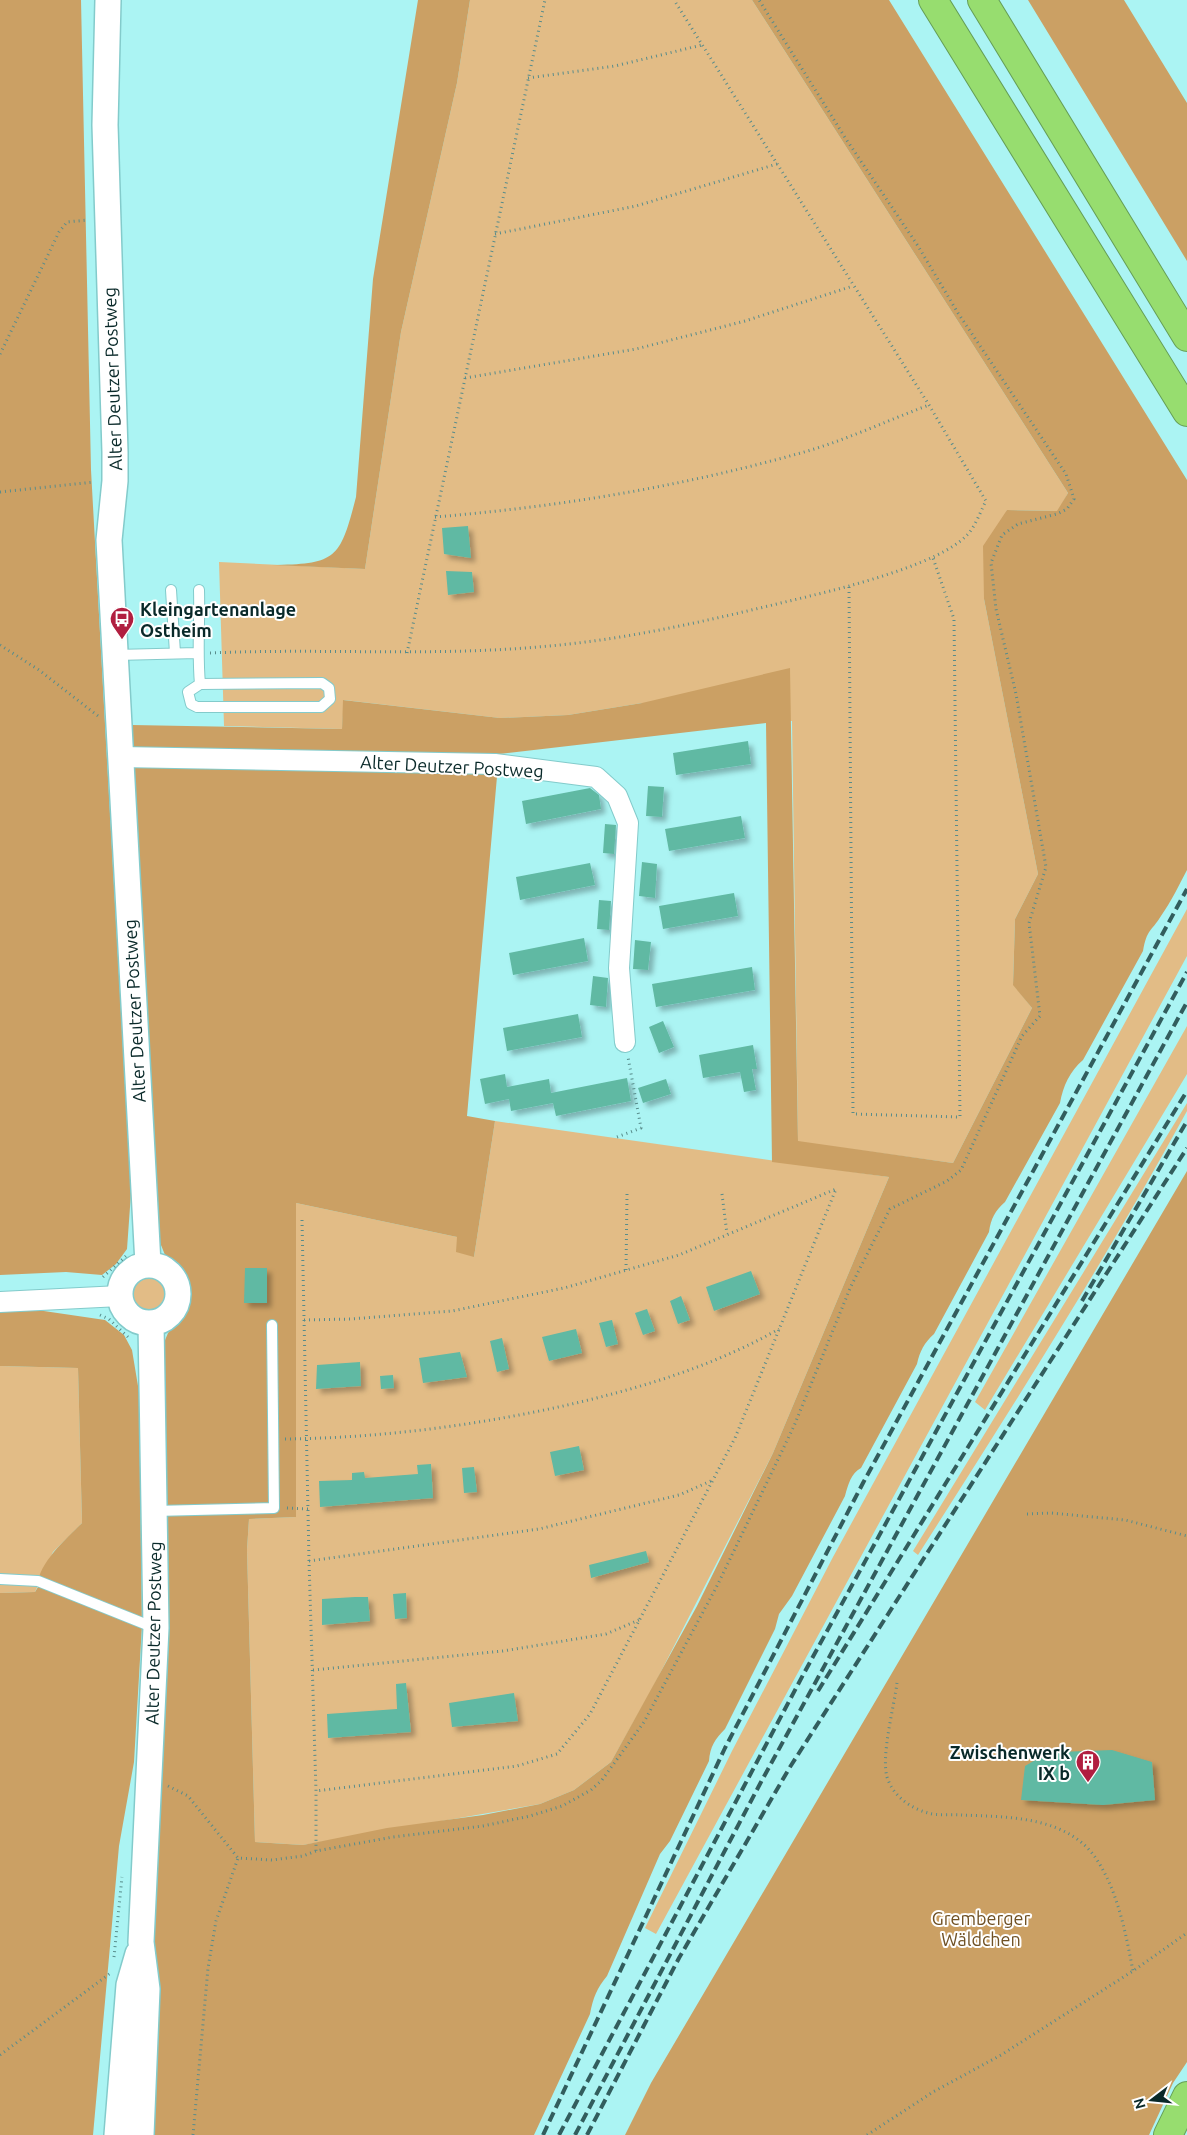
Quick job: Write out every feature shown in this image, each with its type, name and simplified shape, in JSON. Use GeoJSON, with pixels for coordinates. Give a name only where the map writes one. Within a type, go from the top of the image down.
{"type":"FeatureCollection","features":[{"type":"Feature","properties":{"kind":"highway"},"geometry":{"type":"LineString","coordinates":[[933,0],[1187,412]]}},
{"type":"Feature","properties":{"kind":"highway"},"geometry":{"type":"LineString","coordinates":[[982,0],[1187,337]]}},
{"type":"Feature","properties":{"kind":"highway"},"geometry":{"type":"LineString","coordinates":[[1168,2135],[1187,2096]]}},
{"type":"Feature","properties":{"kind":"street","name":"Alter Deutzer Postweg"},"geometry":{"type":"LineString","coordinates":[[108,0],[105,144],[115,452],[115,481],[109,540],[148,1264]]}},
{"type":"Feature","properties":{"kind":"street","name":"Alter Deutzer Postweg"},"geometry":{"type":"LineString","coordinates":[[122,757],[495,764],[596,778],[617,796],[628,823],[619,968],[625,1042]]}},
{"type":"Feature","properties":{"kind":"street"},"geometry":{"type":"LineString","coordinates":[[148,1264],[159,1265],[169,1271],[176,1281],[179,1292],[178,1304],[172,1314],[162,1321],[151,1324],[140,1322],[130,1316],[123,1307],[120,1296],[121,1284],[127,1274],[136,1267],[148,1264]]}},
{"type":"Feature","properties":{"kind":"street"},"geometry":{"type":"LineString","coordinates":[[0,1302],[120,1296]]}},
{"type":"Feature","properties":{"kind":"street","name":"Alter Deutzer Postweg"},"geometry":{"type":"LineString","coordinates":[[141,2135],[147,1989],[141,1942],[156,1628],[151,1324]]}},
{"type":"Feature","properties":{"kind":"street","name":"Alter Deutzer Postweg"},"geometry":{"type":"LineString","coordinates":[[118,2135],[129,1985],[141,1942]]}},
{"type":"Feature","properties":{"kind":"lane"},"geometry":{"type":"LineString","coordinates":[[171,590],[175,653]]}},
{"type":"Feature","properties":{"kind":"lane"},"geometry":{"type":"LineString","coordinates":[[199,590],[200,630],[197,653],[200,684]]}},
{"type":"Feature","properties":{"kind":"lane"},"geometry":{"type":"LineString","coordinates":[[116,655],[197,653]]}},
{"type":"Feature","properties":{"kind":"lane"},"geometry":{"type":"LineString","coordinates":[[322,683],[330,688],[330,699],[321,707],[196,707],[191,704],[188,692],[200,684],[322,683]]}},
{"type":"Feature","properties":{"kind":"lane"},"geometry":{"type":"LineString","coordinates":[[154,1512],[274,1508],[272,1325]]}},
{"type":"Feature","properties":{"kind":"lane"},"geometry":{"type":"LineString","coordinates":[[0,1579],[38,1581],[156,1628]]}},
{"type":"Feature","properties":{"kind":"path"},"geometry":{"type":"LineString","coordinates":[[406,653],[544,0]]}},
{"type":"Feature","properties":{"kind":"path"},"geometry":{"type":"LineString","coordinates":[[197,653],[406,653],[549,647],[621,637],[694,624],[849,587],[933,558],[966,536],[986,501],[929,405],[674,0]]}},
{"type":"Feature","properties":{"kind":"path"},"geometry":{"type":"LineString","coordinates":[[149,1780],[161,1782],[188,1796],[238,1858],[272,1860],[303,1856],[316,1851],[393,1837],[483,1826],[530,1816],[562,1806],[592,1790],[602,1780],[644,1722],[718,1584],[794,1426],[851,1286],[890,1210],[947,1181],[961,1170],[1022,1036],[1040,1016],[1029,923],[1046,867],[1016,694],[996,609],[991,563],[1002,535],[1018,524],[1062,512],[1067,509],[1074,499],[1066,474],[958,314],[918,246],[846,139],[759,0]]}},
{"type":"Feature","properties":{"kind":"path"},"geometry":{"type":"LineString","coordinates":[[528,78],[615,66],[702,45]]}},
{"type":"Feature","properties":{"kind":"path"},"geometry":{"type":"LineString","coordinates":[[495,234],[636,206],[777,164]]}},
{"type":"Feature","properties":{"kind":"path"},"geometry":{"type":"LineString","coordinates":[[0,354],[64,224],[92,219]]}},
{"type":"Feature","properties":{"kind":"path"},"geometry":{"type":"LineString","coordinates":[[465,378],[636,349],[745,321],[853,286]]}},
{"type":"Feature","properties":{"kind":"path"},"geometry":{"type":"LineString","coordinates":[[434,517],[586,500],[798,454],[929,405]]}},
{"type":"Feature","properties":{"kind":"path"},"geometry":{"type":"LineString","coordinates":[[0,492],[101,481]]}},
{"type":"Feature","properties":{"kind":"path"},"geometry":{"type":"LineString","coordinates":[[849,587],[854,1114],[960,1117],[954,619],[933,558]]}},
{"type":"Feature","properties":{"kind":"path"},"geometry":{"type":"LineString","coordinates":[[0,645],[39,670],[103,720]]}},
{"type":"Feature","properties":{"kind":"path"},"geometry":{"type":"LineString","coordinates":[[617,1136],[641,1128],[625,1042]]}},
{"type":"Feature","properties":{"kind":"path"},"geometry":{"type":"LineString","coordinates":[[304,1320],[378,1318],[452,1311],[564,1288],[679,1255],[836,1189],[735,1438],[590,1714],[557,1754],[518,1766],[316,1792]]}},
{"type":"Feature","properties":{"kind":"path"},"geometry":{"type":"LineString","coordinates":[[626,1270],[627,1194]]}},
{"type":"Feature","properties":{"kind":"path"},"geometry":{"type":"LineString","coordinates":[[722,1194],[727,1234]]}},
{"type":"Feature","properties":{"kind":"path"},"geometry":{"type":"LineString","coordinates":[[302,1220],[316,1851]]}},
{"type":"Feature","properties":{"kind":"path"},"geometry":{"type":"LineString","coordinates":[[273,1440],[397,1433],[494,1421],[590,1400],[668,1379],[746,1348],[780,1329]]}},
{"type":"Feature","properties":{"kind":"path"},"geometry":{"type":"LineString","coordinates":[[309,1561],[539,1530],[679,1495],[713,1480]]}},
{"type":"Feature","properties":{"kind":"path"},"geometry":{"type":"LineString","coordinates":[[274,1508],[308,1509]]}},
{"type":"Feature","properties":{"kind":"path"},"geometry":{"type":"LineString","coordinates":[[1027,1514],[1051,1513],[1124,1520],[1187,1536]]}},
{"type":"Feature","properties":{"kind":"path"},"geometry":{"type":"LineString","coordinates":[[313,1670],[503,1651],[606,1634],[639,1620]]}},
{"type":"Feature","properties":{"kind":"path"},"geometry":{"type":"LineString","coordinates":[[896,1683],[886,1744],[887,1776],[896,1793],[908,1805],[930,1814],[1010,1817],[1042,1822],[1075,1837],[1099,1862],[1122,1918],[1133,1971]]}},
{"type":"Feature","properties":{"kind":"path"},"geometry":{"type":"LineString","coordinates":[[192,2135],[208,1968],[216,1921],[238,1858]]}},
{"type":"Feature","properties":{"kind":"path"},"geometry":{"type":"LineString","coordinates":[[867,2135],[933,2092],[1001,2055],[1133,1971],[1187,1933]]}},
{"type":"Feature","properties":{"kind":"path"},"geometry":{"type":"LineString","coordinates":[[0,2055],[112,1972]]}},
{"type":"Feature","properties":{"kind":"shaded area"},"geometry":{"type":"Polygon","coordinates":[[[470,0],[752,0],[1068,493],[1058,511],[1007,510],[984,599],[1038,874],[1015,919],[1013,984],[1032,1008],[953,1163],[798,1142],[792,721],[642,703],[568,715],[500,718],[344,700],[342,729],[224,726],[219,562],[365,569],[401,332],[457,83],[470,0]]]}},
{"type":"Feature","properties":{"kind":"shaded area"},"geometry":{"type":"Polygon","coordinates":[[[1187,909],[1187,956],[656,1934],[645,1928],[732,1751],[833,1557],[1187,909]]]}},
{"type":"Feature","properties":{"kind":"shaded area"},"geometry":{"type":"Polygon","coordinates":[[[1187,1026],[1187,1074],[985,1410],[975,1402],[1187,1026]]]}},
{"type":"Feature","properties":{"kind":"shaded area"},"geometry":{"type":"Polygon","coordinates":[[[1187,1103],[1187,1111],[1090,1280],[918,1555],[913,1551],[1187,1103]]]}},
{"type":"Feature","properties":{"kind":"shaded area"},"geometry":{"type":"Polygon","coordinates":[[[495,1121],[889,1177],[773,1453],[652,1689],[611,1762],[574,1790],[540,1804],[303,1845],[255,1842],[247,1550],[249,1519],[296,1517],[296,1203],[457,1237],[474,1257],[495,1121]]]}},
{"type":"Feature","properties":{"kind":"shaded area"},"geometry":{"type":"Polygon","coordinates":[[[153,1275],[160,1278],[166,1284],[169,1295],[168,1303],[160,1312],[153,1315],[145,1315],[138,1312],[130,1303],[129,1291],[132,1284],[141,1276],[153,1275]]]}},
{"type":"Feature","properties":{"kind":"shaded area"},"geometry":{"type":"Polygon","coordinates":[[[0,1366],[78,1368],[82,1523],[53,1552],[35,1592],[0,1593],[0,1366]]]}},
{"type":"Feature","properties":{"kind":"green space"},"geometry":{"type":"Polygon","coordinates":[[[0,0],[81,0],[91,470],[131,1193],[127,1249],[116,1264],[102,1275],[66,1272],[0,1275],[0,0]]]}},
{"type":"Feature","properties":{"kind":"green space"},"geometry":{"type":"Polygon","coordinates":[[[418,0],[470,0],[457,83],[401,332],[365,569],[272,565],[310,563],[332,554],[340,545],[345,534],[356,497],[373,279],[418,0]]]}},
{"type":"Feature","properties":{"kind":"green space"},"geometry":{"type":"Polygon","coordinates":[[[752,0],[889,0],[1187,480],[1187,870],[1168,905],[1148,934],[1143,951],[1083,1060],[1068,1079],[1060,1103],[1005,1202],[994,1215],[989,1232],[934,1334],[923,1348],[917,1364],[861,1468],[850,1480],[845,1496],[792,1596],[779,1614],[775,1629],[725,1729],[714,1743],[709,1761],[670,1841],[660,1854],[607,1976],[596,1994],[590,2014],[534,2135],[149,2135],[156,2058],[154,1913],[163,1345],[168,1333],[186,1313],[188,1294],[185,1278],[165,1255],[159,1240],[152,1202],[132,725],[342,729],[343,700],[500,718],[568,715],[642,703],[790,668],[798,1141],[953,1163],[1032,1008],[1013,985],[1015,919],[1038,874],[984,599],[983,546],[1007,510],[1057,511],[1068,493],[752,0]],[[766,723],[499,754],[467,1116],[495,1121],[474,1257],[456,1252],[457,1237],[296,1203],[296,1517],[249,1519],[247,1550],[255,1842],[303,1845],[387,1828],[483,1815],[540,1804],[574,1790],[611,1762],[697,1606],[773,1453],[889,1177],[772,1162],[766,723]]]}},
{"type":"Feature","properties":{"kind":"green space"},"geometry":{"type":"Polygon","coordinates":[[[1028,0],[1124,0],[1187,103],[1187,261],[1028,0]]]}},
{"type":"Feature","properties":{"kind":"green space","name":"Gremberger Wäldchen"},"geometry":{"type":"Polygon","coordinates":[[[1187,1171],[1187,2062],[1173,2083],[1149,2135],[625,2135],[651,2083],[1187,1171]]]}},
{"type":"Feature","properties":{"kind":"green space"},"geometry":{"type":"Polygon","coordinates":[[[37,1310],[105,1320],[124,1335],[132,1350],[139,1392],[142,1625],[134,1762],[119,1846],[93,2135],[0,2135],[0,1593],[35,1592],[47,1561],[82,1523],[78,1368],[0,1366],[0,1312],[37,1310]]]}},
{"type":"Feature","properties":{"kind":"building"},"geometry":{"type":"Polygon","coordinates":[[[468,526],[471,558],[444,554],[442,528],[468,526]]]}},
{"type":"Feature","properties":{"kind":"building"},"geometry":{"type":"Polygon","coordinates":[[[446,571],[472,572],[474,592],[448,595],[446,571]]]}},
{"type":"Feature","properties":{"kind":"building"},"geometry":{"type":"Polygon","coordinates":[[[748,741],[751,764],[676,775],[673,753],[748,741]]]}},
{"type":"Feature","properties":{"kind":"building"},"geometry":{"type":"Polygon","coordinates":[[[648,786],[664,787],[662,817],[646,816],[648,786]]]}},
{"type":"Feature","properties":{"kind":"building"},"geometry":{"type":"Polygon","coordinates":[[[590,788],[599,795],[601,809],[526,824],[522,801],[590,788]]]}},
{"type":"Feature","properties":{"kind":"building"},"geometry":{"type":"Polygon","coordinates":[[[741,816],[745,838],[669,851],[665,829],[741,816]]]}},
{"type":"Feature","properties":{"kind":"building"},"geometry":{"type":"Polygon","coordinates":[[[605,824],[616,825],[614,854],[603,853],[605,824]]]}},
{"type":"Feature","properties":{"kind":"building"},"geometry":{"type":"Polygon","coordinates":[[[642,862],[657,864],[655,898],[639,896],[642,862]]]}},
{"type":"Feature","properties":{"kind":"building"},"geometry":{"type":"Polygon","coordinates":[[[590,863],[595,885],[520,900],[516,877],[590,863]]]}},
{"type":"Feature","properties":{"kind":"building"},"geometry":{"type":"Polygon","coordinates":[[[734,893],[738,916],[663,929],[659,906],[734,893]]]}},
{"type":"Feature","properties":{"kind":"building"},"geometry":{"type":"Polygon","coordinates":[[[599,900],[611,901],[609,930],[597,929],[599,900]]]}},
{"type":"Feature","properties":{"kind":"building"},"geometry":{"type":"Polygon","coordinates":[[[584,938],[588,961],[513,975],[509,953],[584,938]]]}},
{"type":"Feature","properties":{"kind":"building"},"geometry":{"type":"Polygon","coordinates":[[[635,940],[651,942],[648,970],[633,969],[635,940]]]}},
{"type":"Feature","properties":{"kind":"building"},"geometry":{"type":"Polygon","coordinates":[[[752,967],[755,990],[656,1007],[652,984],[752,967]]]}},
{"type":"Feature","properties":{"kind":"building"},"geometry":{"type":"Polygon","coordinates":[[[593,976],[608,978],[606,1007],[590,1005],[593,976]]]}},
{"type":"Feature","properties":{"kind":"building"},"geometry":{"type":"Polygon","coordinates":[[[578,1014],[582,1037],[507,1051],[503,1028],[578,1014]]]}},
{"type":"Feature","properties":{"kind":"building"},"geometry":{"type":"Polygon","coordinates":[[[663,1021],[674,1047],[659,1053],[649,1027],[663,1021]]]}},
{"type":"Feature","properties":{"kind":"building"},"geometry":{"type":"Polygon","coordinates":[[[753,1045],[757,1069],[752,1069],[756,1090],[744,1092],[740,1072],[703,1078],[699,1055],[753,1045]]]}},
{"type":"Feature","properties":{"kind":"building"},"geometry":{"type":"Polygon","coordinates":[[[505,1074],[507,1087],[549,1079],[551,1093],[627,1078],[631,1101],[556,1116],[553,1103],[511,1111],[509,1099],[485,1104],[480,1079],[505,1074]]]}},
{"type":"Feature","properties":{"kind":"building"},"geometry":{"type":"Polygon","coordinates":[[[666,1079],[671,1094],[643,1103],[638,1088],[666,1079]]]}},
{"type":"Feature","properties":{"kind":"building"},"geometry":{"type":"Polygon","coordinates":[[[245,1268],[267,1268],[267,1303],[244,1303],[245,1268]]]}},
{"type":"Feature","properties":{"kind":"building"},"geometry":{"type":"Polygon","coordinates":[[[751,1271],[760,1294],[714,1311],[706,1287],[751,1271]]]}},
{"type":"Feature","properties":{"kind":"building"},"geometry":{"type":"Polygon","coordinates":[[[681,1296],[690,1320],[678,1324],[670,1301],[681,1296]]]}},
{"type":"Feature","properties":{"kind":"building"},"geometry":{"type":"Polygon","coordinates":[[[647,1309],[655,1331],[643,1335],[635,1313],[647,1309]]]}},
{"type":"Feature","properties":{"kind":"building"},"geometry":{"type":"Polygon","coordinates":[[[612,1320],[618,1344],[606,1347],[599,1323],[612,1320]]]}},
{"type":"Feature","properties":{"kind":"building"},"geometry":{"type":"Polygon","coordinates":[[[576,1329],[582,1353],[549,1361],[542,1337],[576,1329]]]}},
{"type":"Feature","properties":{"kind":"building"},"geometry":{"type":"Polygon","coordinates":[[[502,1338],[509,1369],[497,1372],[490,1341],[502,1338]]]}},
{"type":"Feature","properties":{"kind":"building"},"geometry":{"type":"Polygon","coordinates":[[[460,1352],[467,1377],[423,1383],[419,1358],[460,1352]]]}},
{"type":"Feature","properties":{"kind":"building"},"geometry":{"type":"Polygon","coordinates":[[[360,1362],[361,1386],[316,1389],[317,1365],[360,1362]]]}},
{"type":"Feature","properties":{"kind":"building"},"geometry":{"type":"Polygon","coordinates":[[[393,1375],[394,1388],[381,1389],[380,1376],[393,1375]]]}},
{"type":"Feature","properties":{"kind":"building"},"geometry":{"type":"Polygon","coordinates":[[[579,1446],[584,1470],[555,1476],[550,1452],[579,1446]]]}},
{"type":"Feature","properties":{"kind":"building"},"geometry":{"type":"Polygon","coordinates":[[[431,1464],[433,1498],[320,1507],[319,1481],[352,1480],[352,1473],[364,1472],[365,1478],[418,1474],[417,1465],[431,1464]]]}},
{"type":"Feature","properties":{"kind":"building"},"geometry":{"type":"Polygon","coordinates":[[[474,1467],[477,1492],[464,1493],[462,1468],[474,1467]]]}},
{"type":"Feature","properties":{"kind":"building"},"geometry":{"type":"Polygon","coordinates":[[[646,1551],[649,1562],[591,1578],[589,1565],[646,1551]]]}},
{"type":"Feature","properties":{"kind":"building"},"geometry":{"type":"Polygon","coordinates":[[[406,1593],[407,1618],[395,1619],[393,1594],[406,1593]]]}},
{"type":"Feature","properties":{"kind":"building"},"geometry":{"type":"Polygon","coordinates":[[[368,1597],[370,1621],[322,1625],[322,1599],[368,1597]]]}},
{"type":"Feature","properties":{"kind":"building"},"geometry":{"type":"Polygon","coordinates":[[[406,1683],[411,1732],[328,1738],[327,1714],[397,1709],[396,1684],[406,1683]]]}},
{"type":"Feature","properties":{"kind":"building"},"geometry":{"type":"Polygon","coordinates":[[[514,1693],[518,1721],[452,1727],[449,1703],[514,1693]]]}},
{"type":"Feature","properties":{"kind":"building","name":"Zwischenwerk IX b"},"geometry":{"type":"Polygon","coordinates":[[[1112,1750],[1152,1762],[1155,1800],[1103,1805],[1021,1800],[1025,1766],[1037,1759],[1059,1752],[1112,1750]]]}},
{"type":"Feature","properties":{"kind":"railway"},"geometry":{"type":"LineString","coordinates":[[543,2135],[725,1748],[863,1483],[1187,889]]}},
{"type":"Feature","properties":{"kind":"railway"},"geometry":{"type":"LineString","coordinates":[[559,2135],[803,1675],[1187,972]]}},
{"type":"Feature","properties":{"kind":"railway"},"geometry":{"type":"LineString","coordinates":[[575,2135],[761,1782],[1187,1002]]}},
{"type":"Feature","properties":{"kind":"railway"},"geometry":{"type":"LineString","coordinates":[[818,1691],[1187,1091]]}},
{"type":"Feature","properties":{"kind":"railway"},"geometry":{"type":"LineString","coordinates":[[1082,1301],[1187,1121]]}},
{"type":"Feature","properties":{"kind":"railway"},"geometry":{"type":"LineString","coordinates":[[587,2135],[679,1958],[790,1767],[1187,1148]]}},
{"type":"Feature","properties":{"kind":"place","name":"Kleingartenanlage Ostheim"},"geometry":{"type":"Point","coordinates":[122,640]}},
{"type":"Feature","properties":{"kind":"place","name":"Zwischenwerk IX b"},"geometry":{"type":"Point","coordinates":[1088,1783]}}]}
